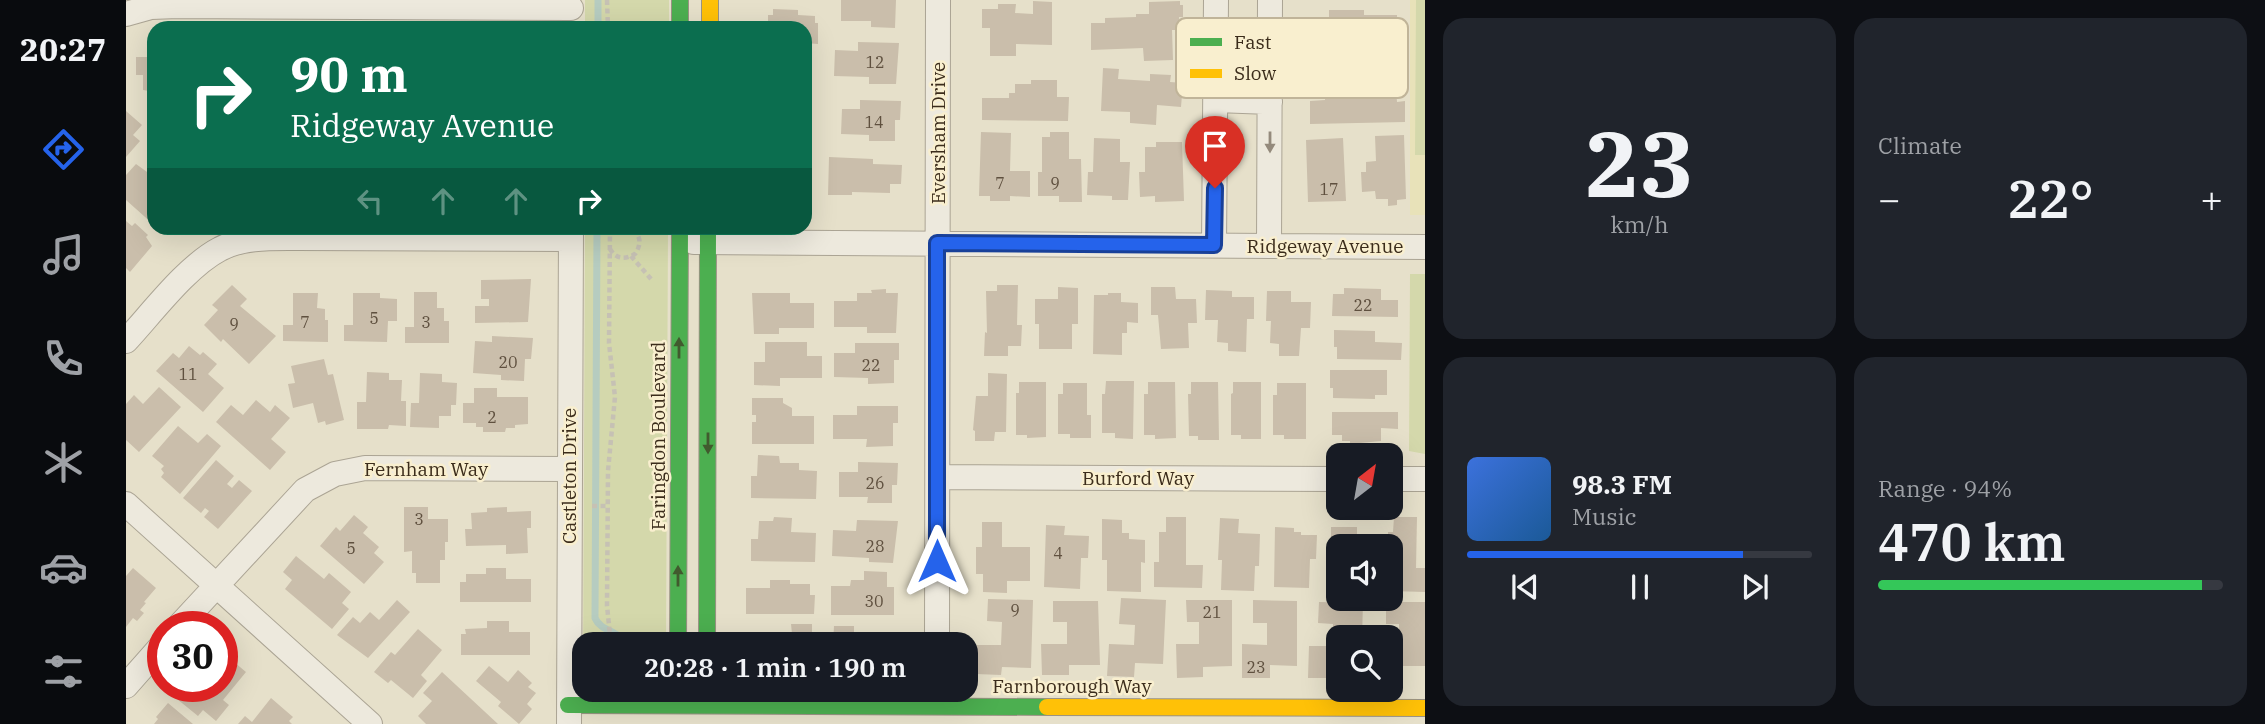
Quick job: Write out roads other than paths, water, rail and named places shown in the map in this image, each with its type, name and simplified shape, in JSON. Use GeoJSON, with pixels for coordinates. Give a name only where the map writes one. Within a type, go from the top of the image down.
{"type":"FeatureCollection","features":[{"type":"Feature","properties":{"kind":"street"},"geometry":{"type":"LineString","coordinates":[[680,0],[680,21]]}},
{"type":"Feature","properties":{"kind":"street"},"geometry":{"type":"LineString","coordinates":[[710,0],[710,21]]}},
{"type":"Feature","properties":{"kind":"street","name":"Eversham Drive"},"geometry":{"type":"LineString","coordinates":[[937,632],[939,0]]}},
{"type":"Feature","properties":{"kind":"street"},"geometry":{"type":"LineString","coordinates":[[1216,0],[1216,18]]}},
{"type":"Feature","properties":{"kind":"street"},"geometry":{"type":"LineString","coordinates":[[1270,0],[1270,18]]}},
{"type":"Feature","properties":{"kind":"street"},"geometry":{"type":"LineString","coordinates":[[126,14],[151,7],[178,6],[571,12]]}},
{"type":"Feature","properties":{"kind":"street"},"geometry":{"type":"LineString","coordinates":[[1269,246],[1270,98]]}},
{"type":"Feature","properties":{"kind":"street"},"geometry":{"type":"LineString","coordinates":[[1214,245],[1216,100],[1270,102]]}},
{"type":"Feature","properties":{"kind":"street"},"geometry":{"type":"LineString","coordinates":[[126,341],[203,260],[221,248],[239,242],[260,238],[462,235]]}},
{"type":"Feature","properties":{"kind":"street","name":"Castleton Drive"},"geometry":{"type":"LineString","coordinates":[[569,714],[572,235]]}},
{"type":"Feature","properties":{"kind":"street","name":"Ridgeway Avenue"},"geometry":{"type":"LineString","coordinates":[[680,235],[937,243],[1425,247]]}},
{"type":"Feature","properties":{"kind":"street","name":"Faringdon Boulevard"},"geometry":{"type":"LineString","coordinates":[[678,632],[680,235]]}},
{"type":"Feature","properties":{"kind":"street"},"geometry":{"type":"LineString","coordinates":[[707,632],[708,235]]}},
{"type":"Feature","properties":{"kind":"street","name":"Fernham Way"},"geometry":{"type":"LineString","coordinates":[[193,611],[305,490],[335,474],[365,468],[569,469]]}},
{"type":"Feature","properties":{"kind":"street","name":"Burford Way"},"geometry":{"type":"LineString","coordinates":[[938,477],[1326,479]]}},
{"type":"Feature","properties":{"kind":"street"},"geometry":{"type":"LineString","coordinates":[[1404,479],[1425,479]]}},
{"type":"Feature","properties":{"kind":"street"},"geometry":{"type":"LineString","coordinates":[[126,504],[370,724]]}},
{"type":"Feature","properties":{"kind":"street"},"geometry":{"type":"LineString","coordinates":[[126,686],[147,662]]}},
{"type":"Feature","properties":{"kind":"street","name":"Farnborough Way"},"geometry":{"type":"LineString","coordinates":[[978,699],[1425,708]]}},
{"type":"Feature","properties":{"kind":"street","name":"Farnborough Way"},"geometry":{"type":"LineString","coordinates":[[569,714],[650,702]]}},
{"type":"Feature","properties":{"kind":"street"},"geometry":{"type":"LineString","coordinates":[[677,702],[677,724]]}},
{"type":"Feature","properties":{"kind":"street"},"geometry":{"type":"LineString","coordinates":[[707,702],[707,724]]}},
{"type":"Feature","properties":{"kind":"waterway"},"geometry":{"type":"LineString","coordinates":[[598,0],[598,21]]}},
{"type":"Feature","properties":{"kind":"waterway"},"geometry":{"type":"LineString","coordinates":[[597,235],[595,618],[601,626],[612,632]]}}]}
